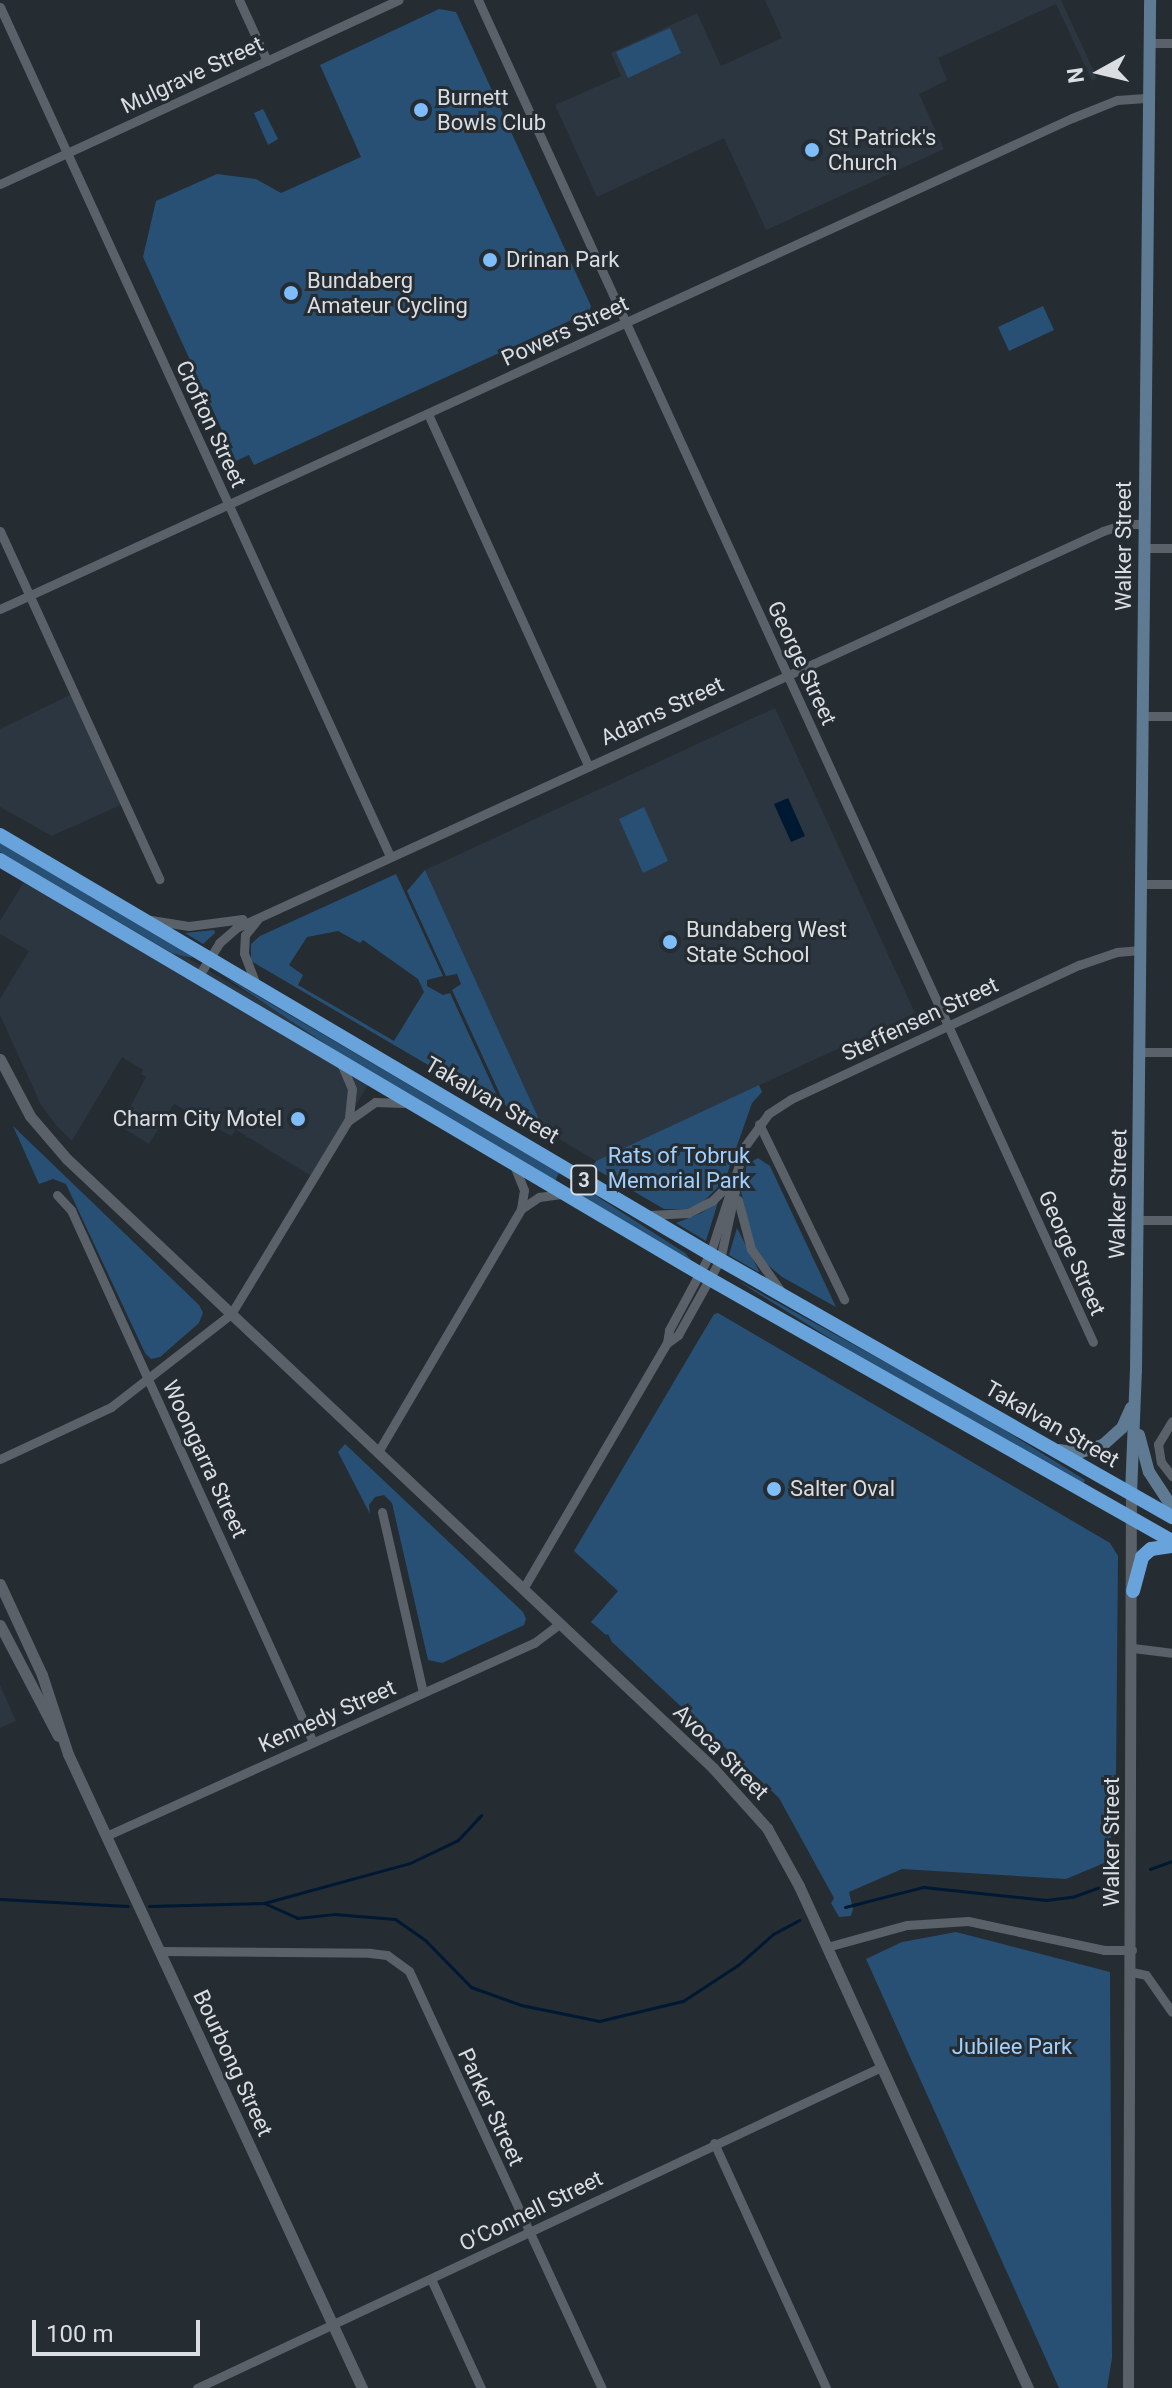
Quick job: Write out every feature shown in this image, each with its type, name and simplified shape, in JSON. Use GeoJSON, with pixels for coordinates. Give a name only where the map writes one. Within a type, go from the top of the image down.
{"type":"FeatureCollection","features":[{"type":"Feature","properties":{"kind":"highway","name":"Takalvan Street"},"geometry":{"type":"LineString","coordinates":[[0,835],[715,1257],[1172,1517]]}},
{"type":"Feature","properties":{"kind":"highway","name":"Takalvan Street"},"geometry":{"type":"LineString","coordinates":[[0,860],[705,1276],[1172,1543]]}},
{"type":"Feature","properties":{"kind":"highway"},"geometry":{"type":"LineString","coordinates":[[1133,1591],[1142,1557],[1151,1549],[1172,1543]]}},
{"type":"Feature","properties":{"kind":"main road","name":"Walker Street"},"geometry":{"type":"LineString","coordinates":[[1131,1494],[1138,1220],[1150,0]]}},
{"type":"Feature","properties":{"kind":"main road"},"geometry":{"type":"LineString","coordinates":[[1048,1447],[1071,1452],[1086,1451],[1113,1438],[1128,1417],[1136,1371]]}},
{"type":"Feature","properties":{"kind":"main road"},"geometry":{"type":"LineString","coordinates":[[1135,1408],[1149,1472],[1172,1507]]}},
{"type":"Feature","properties":{"kind":"street"},"geometry":{"type":"LineString","coordinates":[[239,0],[267,61]]}},
{"type":"Feature","properties":{"kind":"street","name":"Mulgrave Street"},"geometry":{"type":"LineString","coordinates":[[0,184],[399,0]]}},
{"type":"Feature","properties":{"kind":"street","name":"George Street"},"geometry":{"type":"LineString","coordinates":[[478,0],[1093,1342]]}},
{"type":"Feature","properties":{"kind":"street","name":"Crofton Street"},"geometry":{"type":"LineString","coordinates":[[0,7],[390,856]]}},
{"type":"Feature","properties":{"kind":"street"},"geometry":{"type":"LineString","coordinates":[[1149,43],[1172,43]]}},
{"type":"Feature","properties":{"kind":"street","name":"Powers Street"},"geometry":{"type":"LineString","coordinates":[[0,609],[1101,106],[1129,98],[1149,98]]}},
{"type":"Feature","properties":{"kind":"street"},"geometry":{"type":"LineString","coordinates":[[428,414],[588,765]]}},
{"type":"Feature","properties":{"kind":"street","name":"Adams Street"},"geometry":{"type":"LineString","coordinates":[[198,977],[227,935],[262,915],[1103,531],[1125,524],[1144,524]]}},
{"type":"Feature","properties":{"kind":"street"},"geometry":{"type":"LineString","coordinates":[[0,531],[159,879]]}},
{"type":"Feature","properties":{"kind":"street"},"geometry":{"type":"LineString","coordinates":[[1144,548],[1172,548]]}},
{"type":"Feature","properties":{"kind":"street"},"geometry":{"type":"LineString","coordinates":[[1142,716],[1172,716]]}},
{"type":"Feature","properties":{"kind":"street"},"geometry":{"type":"LineString","coordinates":[[1141,884],[1172,884]]}},
{"type":"Feature","properties":{"kind":"street"},"geometry":{"type":"LineString","coordinates":[[138,917],[189,926],[262,915]]}},
{"type":"Feature","properties":{"kind":"street"},"geometry":{"type":"LineString","coordinates":[[262,915],[248,928],[244,953],[251,976],[264,991]]}},
{"type":"Feature","properties":{"kind":"street","name":"Steffensen Street"},"geometry":{"type":"LineString","coordinates":[[523,1589],[667,1343],[678,1335],[715,1257],[741,1158],[759,1124],[791,1099],[1095,959],[1140,950]]}},
{"type":"Feature","properties":{"kind":"street"},"geometry":{"type":"LineString","coordinates":[[1139,1052],[1172,1052]]}},
{"type":"Feature","properties":{"kind":"street"},"geometry":{"type":"LineString","coordinates":[[0,1059],[30,1116],[54,1146],[231,1314]]}},
{"type":"Feature","properties":{"kind":"street"},"geometry":{"type":"LineString","coordinates":[[339,1060],[352,1089],[348,1121]]}},
{"type":"Feature","properties":{"kind":"street"},"geometry":{"type":"LineString","coordinates":[[0,1459],[111,1407],[231,1314],[348,1121],[375,1102],[415,1105]]}},
{"type":"Feature","properties":{"kind":"street"},"geometry":{"type":"LineString","coordinates":[[759,1124],[844,1299]]}},
{"type":"Feature","properties":{"kind":"street"},"geometry":{"type":"LineString","coordinates":[[510,1161],[522,1179],[521,1209]]}},
{"type":"Feature","properties":{"kind":"street"},"geometry":{"type":"LineString","coordinates":[[632,1208],[652,1216],[688,1213],[719,1195],[736,1176]]}},
{"type":"Feature","properties":{"kind":"street"},"geometry":{"type":"LineString","coordinates":[[736,1176],[739,1213],[751,1249],[768,1276],[791,1301]]}},
{"type":"Feature","properties":{"kind":"street","name":"Woongarra Street"},"geometry":{"type":"LineString","coordinates":[[57,1195],[71,1210],[313,1742]]}},
{"type":"Feature","properties":{"kind":"street"},"geometry":{"type":"LineString","coordinates":[[378,1452],[521,1209],[539,1197],[567,1195]]}},
{"type":"Feature","properties":{"kind":"street"},"geometry":{"type":"LineString","coordinates":[[1138,1220],[1172,1220]]}},
{"type":"Feature","properties":{"kind":"street","name":"Avoca Street"},"geometry":{"type":"LineString","coordinates":[[231,1314],[740,1794],[788,1861],[1028,2388]]}},
{"type":"Feature","properties":{"kind":"street"},"geometry":{"type":"LineString","coordinates":[[1172,1421],[1161,1434],[1158,1456],[1172,1476]]}},
{"type":"Feature","properties":{"kind":"street","name":"Walker Street"},"geometry":{"type":"LineString","coordinates":[[1128,2388],[1132,1972],[1131,1494]]}},
{"type":"Feature","properties":{"kind":"street"},"geometry":{"type":"LineString","coordinates":[[382,1512],[423,1692]]}},
{"type":"Feature","properties":{"kind":"street","name":"Bourbong Street"},"geometry":{"type":"LineString","coordinates":[[0,1584],[42,1675],[68,1754]]}},
{"type":"Feature","properties":{"kind":"street","name":"Kennedy Street"},"geometry":{"type":"LineString","coordinates":[[106,1836],[534,1643],[559,1624]]}},
{"type":"Feature","properties":{"kind":"street","name":"Bourbong Street"},"geometry":{"type":"LineString","coordinates":[[0,1625],[26,1682],[68,1754],[362,2388]]}},
{"type":"Feature","properties":{"kind":"street"},"geometry":{"type":"LineString","coordinates":[[1133,1648],[1172,1653]]}},
{"type":"Feature","properties":{"kind":"street"},"geometry":{"type":"LineString","coordinates":[[26,1682],[33,1687],[38,1686],[42,1675]]}},
{"type":"Feature","properties":{"kind":"street"},"geometry":{"type":"LineString","coordinates":[[827,1947],[907,1925],[956,1920],[1104,1950],[1132,1950]]}},
{"type":"Feature","properties":{"kind":"street","name":"Parker Street"},"geometry":{"type":"LineString","coordinates":[[160,1951],[370,1953],[387,1955],[409,1971],[602,2388]]}},
{"type":"Feature","properties":{"kind":"street"},"geometry":{"type":"LineString","coordinates":[[1132,1972],[1146,1975],[1170,2005]]}},
{"type":"Feature","properties":{"kind":"street","name":"O'Connell Street"},"geometry":{"type":"LineString","coordinates":[[197,2388],[881,2067]]}},
{"type":"Feature","properties":{"kind":"street"},"geometry":{"type":"LineString","coordinates":[[714,2143],[826,2388]]}},
{"type":"Feature","properties":{"kind":"street"},"geometry":{"type":"LineString","coordinates":[[431,2279],[481,2388]]}},
{"type":"Feature","properties":{"kind":"shaded area"},"geometry":{"type":"Polygon","coordinates":[[[765,0],[1061,0],[1097,78],[1092,81],[1056,4],[938,58],[947,80],[919,94],[944,149],[766,230],[724,138],[597,197],[555,105],[621,76],[611,53],[697,13],[721,66],[782,38],[765,0]]]}},
{"type":"Feature","properties":{"kind":"shaded area"},"geometry":{"type":"Polygon","coordinates":[[[76,692],[125,803],[52,836],[0,807],[0,729],[76,692]]]}},
{"type":"Feature","properties":{"kind":"shaded area","name":"Bundaberg West State School"},"geometry":{"type":"Polygon","coordinates":[[[775,708],[915,1013],[596,1161],[544,1130],[425,870],[775,708]]]}},
{"type":"Feature","properties":{"kind":"shaded area"},"geometry":{"type":"Polygon","coordinates":[[[788,798],[805,836],[791,842],[774,804],[788,798]]]}},
{"type":"Feature","properties":{"kind":"shaded area"},"geometry":{"type":"Polygon","coordinates":[[[33,867],[377,1070],[313,1177],[236,1130],[231,1136],[174,1104],[149,1144],[120,1126],[146,1077],[141,1074],[143,1070],[122,1057],[72,1141],[56,1125],[41,1105],[0,1015],[0,999],[29,951],[0,934],[0,921],[33,867]]]}},
{"type":"Feature","properties":{"kind":"shaded area"},"geometry":{"type":"Polygon","coordinates":[[[0,1685],[16,1721],[0,1728],[0,1685]]]}},
{"type":"Feature","properties":{"kind":"green space"},"geometry":{"type":"Polygon","coordinates":[[[439,9],[456,12],[591,306],[589,312],[254,465],[249,455],[236,461],[143,257],[156,201],[217,174],[256,179],[281,193],[361,157],[320,65],[439,9]]]}},
{"type":"Feature","properties":{"kind":"green space"},"geometry":{"type":"Polygon","coordinates":[[[670,28],[681,53],[628,78],[616,52],[670,28]]]}},
{"type":"Feature","properties":{"kind":"green space"},"geometry":{"type":"Polygon","coordinates":[[[263,109],[278,139],[268,145],[254,113],[263,109]]]}},
{"type":"Feature","properties":{"kind":"green space"},"geometry":{"type":"Polygon","coordinates":[[[1043,306],[1054,330],[1009,351],[998,327],[1043,306]]]}},
{"type":"Feature","properties":{"kind":"green space"},"geometry":{"type":"Polygon","coordinates":[[[644,807],[668,861],[643,873],[619,819],[644,807]]]}},
{"type":"Feature","properties":{"kind":"green space"},"geometry":{"type":"Polygon","coordinates":[[[0,843],[192,958],[172,953],[0,852],[0,843]]]}},
{"type":"Feature","properties":{"kind":"green space"},"geometry":{"type":"Polygon","coordinates":[[[425,870],[544,1130],[505,1105],[452,990],[461,984],[457,974],[446,976],[407,891],[425,870]]]}},
{"type":"Feature","properties":{"kind":"green space"},"geometry":{"type":"Polygon","coordinates":[[[396,874],[443,976],[427,980],[427,986],[443,995],[450,993],[500,1102],[498,1106],[251,961],[251,944],[260,936],[396,874]],[[338,931],[307,937],[289,965],[303,975],[298,985],[394,1041],[424,992],[418,979],[363,940],[360,943],[338,931]]]}},
{"type":"Feature","properties":{"kind":"green space"},"geometry":{"type":"Polygon","coordinates":[[[214,930],[215,933],[203,944],[185,933],[214,930]]]}},
{"type":"Feature","properties":{"kind":"green space"},"geometry":{"type":"Polygon","coordinates":[[[222,975],[559,1173],[555,1181],[344,1056],[222,975]]]}},
{"type":"Feature","properties":{"kind":"green space","name":"Rats of Tobruk Memorial Park"},"geometry":{"type":"Polygon","coordinates":[[[759,1085],[762,1092],[752,1103],[725,1180],[703,1202],[687,1209],[664,1209],[592,1167],[596,1161],[759,1085]]]}},
{"type":"Feature","properties":{"kind":"green space"},"geometry":{"type":"Polygon","coordinates":[[[13,1126],[199,1305],[203,1313],[199,1323],[160,1357],[151,1359],[145,1353],[66,1184],[53,1179],[39,1184],[13,1126]]]}},
{"type":"Feature","properties":{"kind":"green space"},"geometry":{"type":"Polygon","coordinates":[[[758,1158],[770,1166],[836,1307],[782,1277],[762,1260],[753,1244],[741,1191],[747,1164],[758,1158]]]}},
{"type":"Feature","properties":{"kind":"green space"},"geometry":{"type":"Polygon","coordinates":[[[584,1188],[685,1253],[691,1260],[579,1195],[584,1188]]]}},
{"type":"Feature","properties":{"kind":"green space"},"geometry":{"type":"Polygon","coordinates":[[[718,1202],[706,1241],[676,1223],[701,1213],[718,1202]]]}},
{"type":"Feature","properties":{"kind":"green space"},"geometry":{"type":"Polygon","coordinates":[[[737,1228],[759,1271],[758,1272],[729,1255],[737,1228]]]}},
{"type":"Feature","properties":{"kind":"green space"},"geometry":{"type":"Polygon","coordinates":[[[735,1279],[972,1410],[1085,1480],[1083,1484],[847,1349],[735,1279]]]}},
{"type":"Feature","properties":{"kind":"green space"},"geometry":{"type":"Polygon","coordinates":[[[718,1313],[1110,1543],[1118,1556],[1116,1777],[1109,1861],[1066,1879],[902,1869],[849,1892],[853,1909],[851,1916],[839,1917],[831,1903],[834,1898],[779,1798],[612,1642],[608,1634],[591,1622],[618,1591],[574,1551],[714,1314],[718,1313]]]}},
{"type":"Feature","properties":{"kind":"green space"},"geometry":{"type":"Polygon","coordinates":[[[345,1444],[523,1612],[526,1619],[524,1625],[442,1663],[428,1660],[392,1503],[384,1495],[375,1497],[369,1505],[370,1514],[338,1452],[345,1444]]]}},
{"type":"Feature","properties":{"kind":"green space","name":"Jubilee Park"},"geometry":{"type":"Polygon","coordinates":[[[956,1932],[1110,1972],[1112,2358],[1107,2388],[1059,2388],[866,1959],[902,1942],[956,1932]]]}},
{"type":"Feature","properties":{"kind":"waterway"},"geometry":{"type":"LineString","coordinates":[[264,1903],[410,1863],[458,1840],[481,1815]]}},
{"type":"Feature","properties":{"kind":"waterway"},"geometry":{"type":"LineString","coordinates":[[1150,1869],[1172,1861]]}},
{"type":"Feature","properties":{"kind":"waterway"},"geometry":{"type":"LineString","coordinates":[[845,1907],[923,1887],[1046,1900],[1072,1897],[1117,1881]]}},
{"type":"Feature","properties":{"kind":"waterway"},"geometry":{"type":"LineString","coordinates":[[0,1899],[128,1906]]}},
{"type":"Feature","properties":{"kind":"waterway"},"geometry":{"type":"LineString","coordinates":[[149,1906],[264,1903],[297,1918],[334,1914],[395,1919],[426,1941],[471,1987],[521,2005],[599,2021],[683,2001],[738,1965],[773,1934],[799,1920]]}},
{"type":"Feature","properties":{"kind":"place","name":"Burnett Bowls Club"},"geometry":{"type":"Point","coordinates":[421,110]}},
{"type":"Feature","properties":{"kind":"place","name":"St Patrick's Church"},"geometry":{"type":"Point","coordinates":[812,150]}},
{"type":"Feature","properties":{"kind":"place","name":"Drinan Park"},"geometry":{"type":"Point","coordinates":[490,260]}},
{"type":"Feature","properties":{"kind":"place","name":"Bundaberg Amateur Cycling"},"geometry":{"type":"Point","coordinates":[291,293]}},
{"type":"Feature","properties":{"kind":"place","name":"Bundaberg West State School"},"geometry":{"type":"Point","coordinates":[670,942]}},
{"type":"Feature","properties":{"kind":"place","name":"Charm City Motel"},"geometry":{"type":"Point","coordinates":[298,1119]}},
{"type":"Feature","properties":{"kind":"place","name":"Salter Oval"},"geometry":{"type":"Point","coordinates":[774,1489]}}]}
